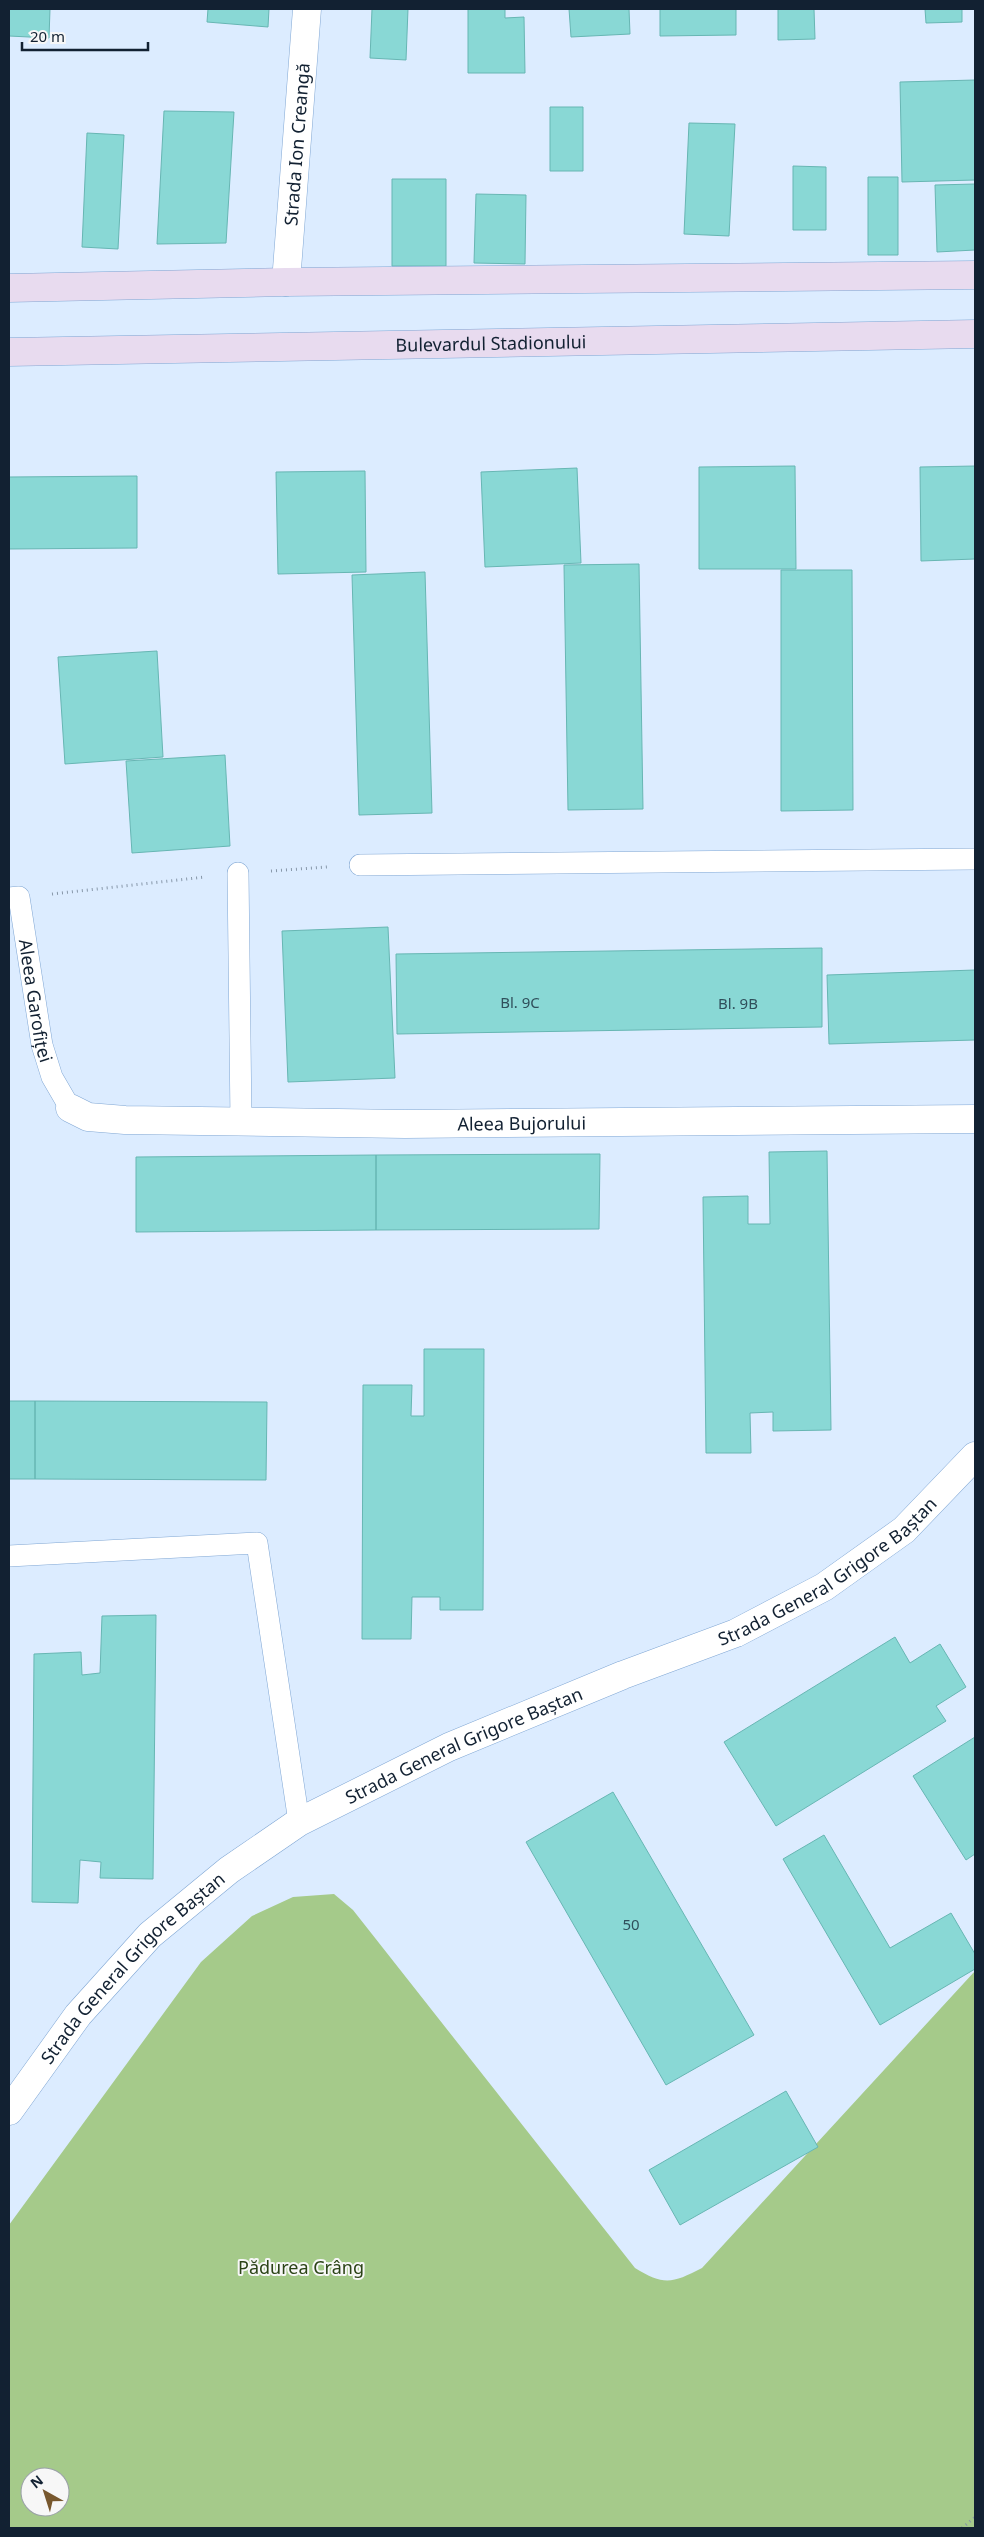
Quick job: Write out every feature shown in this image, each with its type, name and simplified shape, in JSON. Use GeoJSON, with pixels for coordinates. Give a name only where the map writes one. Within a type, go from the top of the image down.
{"type":"FeatureCollection","features":[{"type":"Feature","properties":{"kind":"main road"},"geometry":{"type":"LineString","coordinates":[[9,288],[286,282],[975,275]]}},
{"type":"Feature","properties":{"kind":"main road","name":"Bulevardul Stadionului"},"geometry":{"type":"LineString","coordinates":[[9,352],[975,334]]}},
{"type":"Feature","properties":{"kind":"street","name":"Strada Ion Creangă"},"geometry":{"type":"LineString","coordinates":[[286,282],[306,9]]}},
{"type":"Feature","properties":{"kind":"street","name":"Aleea Bujorului"},"geometry":{"type":"LineString","coordinates":[[70,1108],[88,1117],[97,1118],[405,1124],[975,1119]]}},
{"type":"Feature","properties":{"kind":"street","name":"Strada General Grigore Baștan"},"geometry":{"type":"LineString","coordinates":[[9,2111],[78,2015],[150,1934],[229,1870],[299,1822],[449,1747],[623,1675],[736,1633],[824,1587],[904,1530],[975,1456]]}},
{"type":"Feature","properties":{"kind":"lane"},"geometry":{"type":"LineString","coordinates":[[360,865],[975,859]]}},
{"type":"Feature","properties":{"kind":"lane"},"geometry":{"type":"LineString","coordinates":[[238,873],[241,1121]]}},
{"type":"Feature","properties":{"kind":"lane","name":"Aleea Garofiței"},"geometry":{"type":"LineString","coordinates":[[14,898],[42,1045],[52,1077],[70,1108]]}},
{"type":"Feature","properties":{"kind":"lane"},"geometry":{"type":"LineString","coordinates":[[9,1556],[257,1542],[299,1822]]}},
{"type":"Feature","properties":{"kind":"path"},"geometry":{"type":"LineString","coordinates":[[14,898],[238,873],[360,865]]}},
{"type":"Feature","properties":{"kind":"path"},"geometry":{"type":"LineString","coordinates":[[962,2528],[975,2517]]}},
{"type":"Feature","properties":{"kind":"green space","name":"Pădurea Crâng"},"geometry":{"type":"Polygon","coordinates":[[[334,1894],[353,1910],[635,2268],[661,2280],[683,2277],[702,2268],[975,1971],[975,2528],[9,2528],[9,2225],[201,1962],[252,1916],[293,1897],[334,1894]]]}},
{"type":"Feature","properties":{"kind":"building"},"geometry":{"type":"Polygon","coordinates":[[[9,9],[50,9],[49,38],[9,36],[9,9]]]}},
{"type":"Feature","properties":{"kind":"building"},"geometry":{"type":"Polygon","coordinates":[[[208,9],[269,9],[268,27],[207,22],[208,9]]]}},
{"type":"Feature","properties":{"kind":"building"},"geometry":{"type":"Polygon","coordinates":[[[372,9],[408,9],[406,60],[370,58],[372,9]]]}},
{"type":"Feature","properties":{"kind":"building"},"geometry":{"type":"Polygon","coordinates":[[[468,9],[505,9],[505,18],[524,17],[525,73],[468,73],[468,9]]]}},
{"type":"Feature","properties":{"kind":"building"},"geometry":{"type":"Polygon","coordinates":[[[569,9],[629,9],[630,34],[571,37],[569,9]]]}},
{"type":"Feature","properties":{"kind":"building"},"geometry":{"type":"Polygon","coordinates":[[[660,9],[736,9],[736,35],[660,36],[660,9]]]}},
{"type":"Feature","properties":{"kind":"building"},"geometry":{"type":"Polygon","coordinates":[[[778,9],[814,9],[815,39],[778,40],[778,9]]]}},
{"type":"Feature","properties":{"kind":"building"},"geometry":{"type":"Polygon","coordinates":[[[925,9],[962,9],[962,22],[926,23],[925,9]]]}},
{"type":"Feature","properties":{"kind":"building"},"geometry":{"type":"Polygon","coordinates":[[[975,80],[975,180],[902,182],[900,82],[975,80]]]}},
{"type":"Feature","properties":{"kind":"building"},"geometry":{"type":"Polygon","coordinates":[[[550,107],[583,107],[583,171],[550,171],[550,107]]]}},
{"type":"Feature","properties":{"kind":"building"},"geometry":{"type":"Polygon","coordinates":[[[164,111],[234,112],[226,243],[157,244],[164,111]]]}},
{"type":"Feature","properties":{"kind":"building"},"geometry":{"type":"Polygon","coordinates":[[[689,123],[735,124],[729,236],[684,234],[689,123]]]}},
{"type":"Feature","properties":{"kind":"building"},"geometry":{"type":"Polygon","coordinates":[[[87,133],[124,135],[118,249],[82,247],[87,133]]]}},
{"type":"Feature","properties":{"kind":"building"},"geometry":{"type":"Polygon","coordinates":[[[793,166],[826,167],[826,230],[793,230],[793,166]]]}},
{"type":"Feature","properties":{"kind":"building"},"geometry":{"type":"Polygon","coordinates":[[[868,177],[898,177],[898,255],[868,255],[868,177]]]}},
{"type":"Feature","properties":{"kind":"building"},"geometry":{"type":"Polygon","coordinates":[[[392,179],[446,179],[446,266],[392,266],[392,179]]]}},
{"type":"Feature","properties":{"kind":"building"},"geometry":{"type":"Polygon","coordinates":[[[975,184],[975,250],[937,252],[935,185],[975,184]]]}},
{"type":"Feature","properties":{"kind":"building"},"geometry":{"type":"Polygon","coordinates":[[[476,194],[526,195],[525,264],[474,263],[476,194]]]}},
{"type":"Feature","properties":{"kind":"building"},"geometry":{"type":"Polygon","coordinates":[[[795,466],[796,569],[699,569],[699,467],[795,466]]]}},
{"type":"Feature","properties":{"kind":"building"},"geometry":{"type":"Polygon","coordinates":[[[975,466],[975,559],[921,561],[920,467],[975,466]]]}},
{"type":"Feature","properties":{"kind":"building"},"geometry":{"type":"Polygon","coordinates":[[[577,468],[581,563],[485,567],[481,472],[577,468]]]}},
{"type":"Feature","properties":{"kind":"building"},"geometry":{"type":"Polygon","coordinates":[[[365,471],[366,572],[278,574],[276,472],[365,471]]]}},
{"type":"Feature","properties":{"kind":"building"},"geometry":{"type":"Polygon","coordinates":[[[137,476],[137,548],[9,549],[9,477],[137,476]]]}},
{"type":"Feature","properties":{"kind":"building"},"geometry":{"type":"Polygon","coordinates":[[[639,564],[643,809],[568,810],[564,565],[639,564]]]}},
{"type":"Feature","properties":{"kind":"building"},"geometry":{"type":"Polygon","coordinates":[[[781,570],[852,570],[853,810],[781,811],[781,570]]]}},
{"type":"Feature","properties":{"kind":"building"},"geometry":{"type":"Polygon","coordinates":[[[425,572],[432,813],[359,815],[352,575],[425,572]]]}},
{"type":"Feature","properties":{"kind":"building"},"geometry":{"type":"Polygon","coordinates":[[[157,651],[163,757],[65,764],[58,657],[157,651]]]}},
{"type":"Feature","properties":{"kind":"building"},"geometry":{"type":"Polygon","coordinates":[[[225,755],[230,846],[132,853],[126,761],[225,755]]]}},
{"type":"Feature","properties":{"kind":"building"},"geometry":{"type":"Polygon","coordinates":[[[388,927],[395,1078],[288,1082],[282,931],[388,927]]]}},
{"type":"Feature","properties":{"kind":"building"},"geometry":{"type":"Polygon","coordinates":[[[822,948],[822,1027],[397,1034],[396,954],[822,948]]]}},
{"type":"Feature","properties":{"kind":"building"},"geometry":{"type":"Polygon","coordinates":[[[975,970],[975,1040],[829,1044],[827,975],[975,970]]]}},
{"type":"Feature","properties":{"kind":"building"},"geometry":{"type":"Polygon","coordinates":[[[827,1151],[831,1430],[773,1431],[773,1412],[750,1413],[751,1453],[706,1453],[703,1197],[748,1196],[748,1224],[770,1224],[769,1152],[827,1151]]]}},
{"type":"Feature","properties":{"kind":"building"},"geometry":{"type":"Polygon","coordinates":[[[600,1154],[599,1229],[376,1230],[376,1155],[600,1154]]]}},
{"type":"Feature","properties":{"kind":"building"},"geometry":{"type":"Polygon","coordinates":[[[376,1155],[376,1230],[136,1232],[136,1157],[376,1155]]]}},
{"type":"Feature","properties":{"kind":"building"},"geometry":{"type":"Polygon","coordinates":[[[424,1349],[484,1349],[483,1610],[440,1610],[440,1597],[412,1597],[411,1639],[362,1639],[363,1385],[412,1385],[411,1416],[424,1416],[424,1349]]]}},
{"type":"Feature","properties":{"kind":"building"},"geometry":{"type":"Polygon","coordinates":[[[9,1401],[35,1401],[35,1479],[9,1479],[9,1401]]]}},
{"type":"Feature","properties":{"kind":"building"},"geometry":{"type":"Polygon","coordinates":[[[35,1401],[267,1402],[266,1480],[35,1479],[35,1401]]]}},
{"type":"Feature","properties":{"kind":"building"},"geometry":{"type":"Polygon","coordinates":[[[156,1615],[153,1879],[100,1878],[101,1862],[80,1860],[78,1903],[32,1902],[34,1654],[81,1652],[82,1675],[100,1673],[102,1616],[156,1615]]]}},
{"type":"Feature","properties":{"kind":"building"},"geometry":{"type":"Polygon","coordinates":[[[895,1637],[910,1663],[940,1644],[966,1687],[936,1706],[946,1721],[776,1826],[724,1742],[895,1637]]]}},
{"type":"Feature","properties":{"kind":"building"},"geometry":{"type":"Polygon","coordinates":[[[975,1737],[975,1854],[966,1860],[913,1776],[975,1737]]]}},
{"type":"Feature","properties":{"kind":"building"},"geometry":{"type":"Polygon","coordinates":[[[613,1792],[754,2035],[666,2085],[526,1842],[613,1792]]]}},
{"type":"Feature","properties":{"kind":"building"},"geometry":{"type":"Polygon","coordinates":[[[824,1835],[890,1948],[951,1913],[975,1954],[975,1969],[880,2025],[783,1859],[824,1835]]]}},
{"type":"Feature","properties":{"kind":"building"},"geometry":{"type":"Polygon","coordinates":[[[786,2091],[818,2147],[680,2225],[649,2170],[786,2091]]]}}]}
